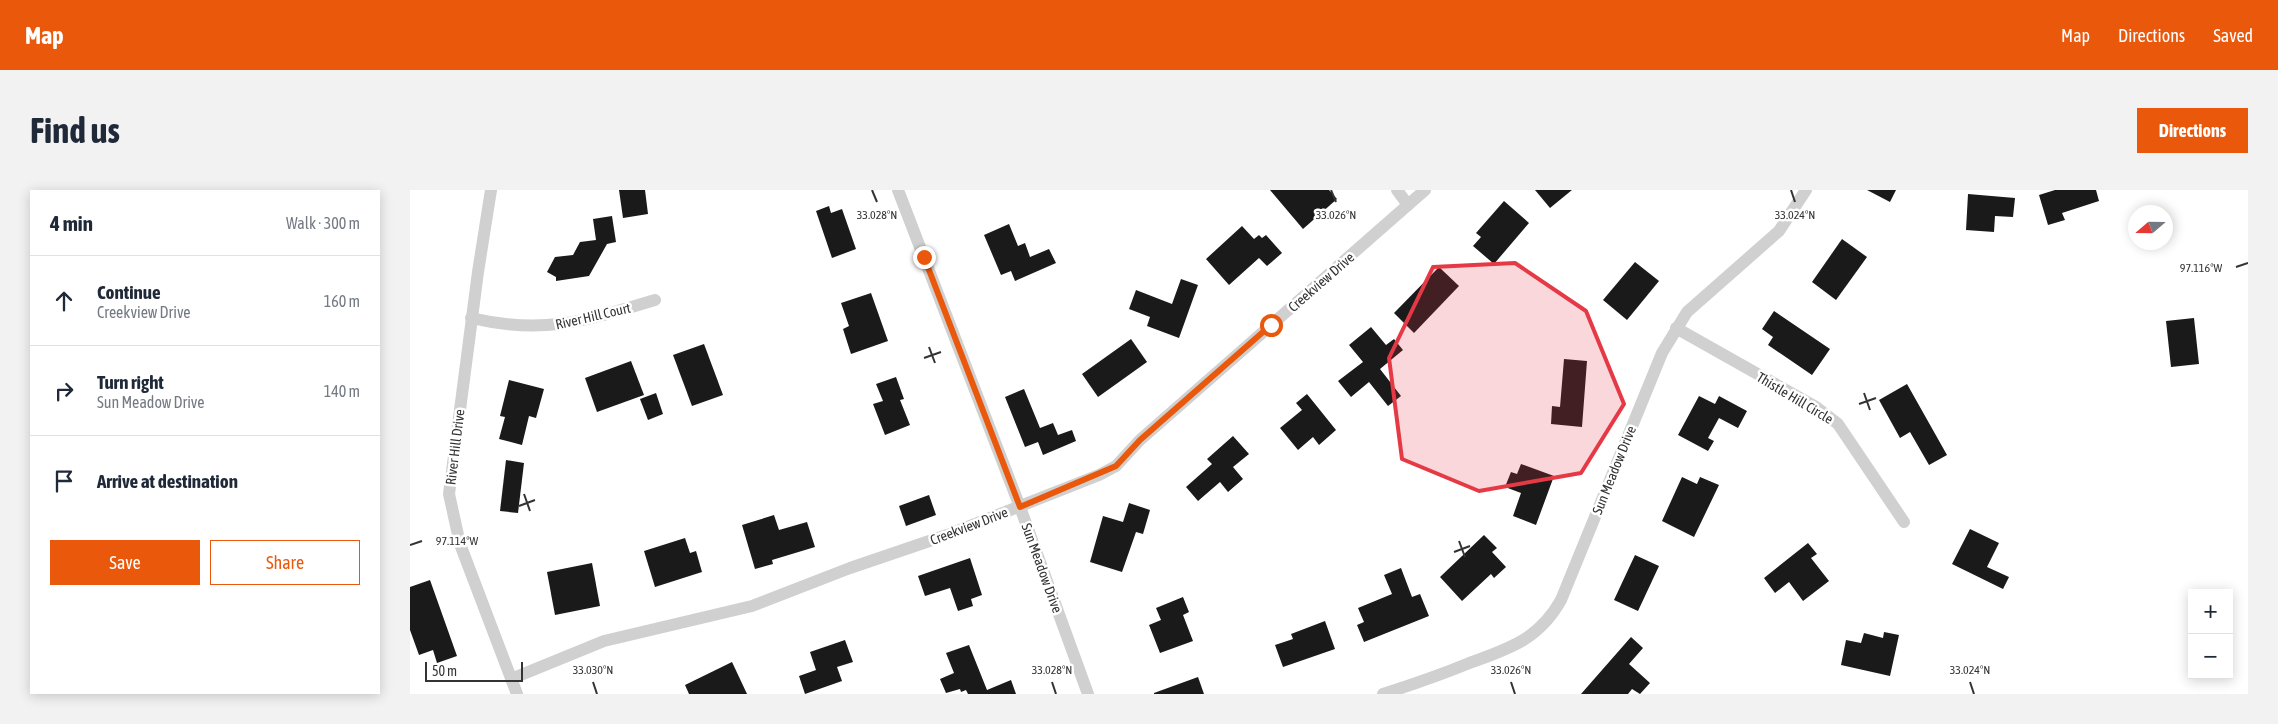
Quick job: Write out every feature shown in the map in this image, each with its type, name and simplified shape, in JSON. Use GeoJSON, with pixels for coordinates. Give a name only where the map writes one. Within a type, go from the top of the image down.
{"type":"FeatureCollection","features":[{"type":"Feature","properties":{"kind":"street","name":"River Hill Drive"},"geometry":{"type":"LineString","coordinates":[[491,190],[471,318],[449,494],[460,544],[517,694]]}},
{"type":"Feature","properties":{"kind":"street","name":"Sun Meadow Drive"},"geometry":{"type":"LineString","coordinates":[[898,190],[1020,507],[1088,694]]}},
{"type":"Feature","properties":{"kind":"street"},"geometry":{"type":"LineString","coordinates":[[1398,190],[1408,205]]}},
{"type":"Feature","properties":{"kind":"street","name":"Creekview Drive"},"geometry":{"type":"LineString","coordinates":[[511,679],[604,641],[752,606],[850,568],[947,535],[1020,507],[1116,466],[1140,440],[1425,190]]}},
{"type":"Feature","properties":{"kind":"street","name":"Sun Meadow Drive"},"geometry":{"type":"LineString","coordinates":[[1383,694],[1504,652],[1529,636],[1553,614],[1662,353],[1676,328],[1687,312],[1779,231],[1806,190]]}},
{"type":"Feature","properties":{"kind":"street","name":"River Hill Court"},"geometry":{"type":"LineString","coordinates":[[471,318],[504,325],[550,326],[589,320],[655,300]]}},
{"type":"Feature","properties":{"kind":"street","name":"Thistle Hill Circle"},"geometry":{"type":"LineString","coordinates":[[1676,328],[1816,407],[1838,424],[1904,522]]}},
{"type":"Feature","properties":{"kind":"highlighted area"},"geometry":{"type":"Polygon","coordinates":[[[1515,263],[1586,311],[1624,404],[1581,473],[1479,491],[1402,459],[1389,358],[1433,267],[1515,263]]]}},
{"type":"Feature","properties":{"kind":"building"},"geometry":{"type":"Polygon","coordinates":[[[619,190],[645,190],[648,214],[623,218],[619,190]]]}},
{"type":"Feature","properties":{"kind":"building"},"geometry":{"type":"Polygon","coordinates":[[[1270,190],[1329,190],[1337,199],[1303,229],[1270,190]]]}},
{"type":"Feature","properties":{"kind":"building"},"geometry":{"type":"Polygon","coordinates":[[[1535,190],[1572,190],[1550,208],[1535,190]]]}},
{"type":"Feature","properties":{"kind":"building"},"geometry":{"type":"Polygon","coordinates":[[[1867,190],[1896,190],[1890,202],[1867,190]]]}},
{"type":"Feature","properties":{"kind":"building"},"geometry":{"type":"Polygon","coordinates":[[[2055,190],[2096,190],[2099,201],[2062,213],[2065,220],[2048,225],[2039,195],[2055,190]]]}},
{"type":"Feature","properties":{"kind":"building"},"geometry":{"type":"Polygon","coordinates":[[[1968,194],[2015,198],[2013,217],[1995,216],[1994,232],[1966,230],[1968,194]]]}},
{"type":"Feature","properties":{"kind":"building"},"geometry":{"type":"Polygon","coordinates":[[[1504,201],[1529,223],[1494,264],[1473,246],[1481,237],[1476,233],[1504,201]]]}},
{"type":"Feature","properties":{"kind":"building"},"geometry":{"type":"Polygon","coordinates":[[[829,206],[831,213],[842,209],[856,249],[832,258],[816,211],[829,206]]]}},
{"type":"Feature","properties":{"kind":"building"},"geometry":{"type":"Polygon","coordinates":[[[612,216],[616,242],[607,244],[589,276],[556,281],[556,277],[547,272],[555,257],[573,255],[580,242],[596,240],[593,219],[612,216]]]}},
{"type":"Feature","properties":{"kind":"building"},"geometry":{"type":"Polygon","coordinates":[[[1009,224],[1018,246],[1025,243],[1030,257],[1049,249],[1056,263],[1015,281],[1011,271],[1001,275],[984,235],[1009,224]]]}},
{"type":"Feature","properties":{"kind":"building"},"geometry":{"type":"Polygon","coordinates":[[[1242,226],[1254,239],[1259,235],[1262,238],[1266,235],[1282,253],[1267,266],[1259,258],[1229,285],[1206,259],[1242,226]]]}},
{"type":"Feature","properties":{"kind":"building"},"geometry":{"type":"Polygon","coordinates":[[[1842,239],[1867,257],[1836,300],[1812,282],[1842,239]]]}},
{"type":"Feature","properties":{"kind":"building"},"geometry":{"type":"Polygon","coordinates":[[[1635,262],[1659,281],[1627,320],[1603,300],[1635,262]]]}},
{"type":"Feature","properties":{"kind":"building"},"geometry":{"type":"Polygon","coordinates":[[[1439,267],[1459,286],[1414,333],[1394,313],[1439,267]]]}},
{"type":"Feature","properties":{"kind":"building"},"geometry":{"type":"Polygon","coordinates":[[[1181,279],[1198,285],[1179,338],[1147,326],[1150,317],[1129,309],[1136,290],[1172,304],[1181,279]]]}},
{"type":"Feature","properties":{"kind":"building"},"geometry":{"type":"Polygon","coordinates":[[[871,293],[888,341],[851,354],[843,329],[849,326],[841,303],[871,293]]]}},
{"type":"Feature","properties":{"kind":"building"},"geometry":{"type":"Polygon","coordinates":[[[1774,311],[1830,349],[1812,375],[1768,345],[1773,337],[1762,329],[1774,311]]]}},
{"type":"Feature","properties":{"kind":"building"},"geometry":{"type":"Polygon","coordinates":[[[2194,318],[2199,364],[2171,367],[2166,321],[2194,318]]]}},
{"type":"Feature","properties":{"kind":"building"},"geometry":{"type":"Polygon","coordinates":[[[1371,327],[1386,345],[1394,339],[1403,350],[1380,369],[1401,396],[1388,406],[1369,382],[1351,397],[1338,381],[1363,362],[1349,345],[1371,327]]]}},
{"type":"Feature","properties":{"kind":"building"},"geometry":{"type":"Polygon","coordinates":[[[1131,339],[1147,362],[1098,397],[1082,374],[1131,339]]]}},
{"type":"Feature","properties":{"kind":"building"},"geometry":{"type":"Polygon","coordinates":[[[704,344],[723,395],[692,406],[673,355],[704,344]]]}},
{"type":"Feature","properties":{"kind":"building"},"geometry":{"type":"Polygon","coordinates":[[[1564,359],[1587,361],[1582,427],[1551,424],[1552,406],[1560,407],[1564,359]]]}},
{"type":"Feature","properties":{"kind":"building"},"geometry":{"type":"Polygon","coordinates":[[[631,361],[644,395],[597,412],[585,378],[631,361]]]}},
{"type":"Feature","properties":{"kind":"building"},"geometry":{"type":"Polygon","coordinates":[[[896,377],[904,399],[900,400],[910,425],[885,435],[873,404],[883,401],[876,384],[896,377]]]}},
{"type":"Feature","properties":{"kind":"building"},"geometry":{"type":"Polygon","coordinates":[[[509,380],[544,389],[536,418],[529,416],[522,445],[499,439],[505,417],[500,416],[509,380]]]}},
{"type":"Feature","properties":{"kind":"building"},"geometry":{"type":"Polygon","coordinates":[[[1907,384],[1947,455],[1929,465],[1910,432],[1900,438],[1879,400],[1907,384]]]}},
{"type":"Feature","properties":{"kind":"building"},"geometry":{"type":"Polygon","coordinates":[[[1024,389],[1040,428],[1053,423],[1058,435],[1072,430],[1076,441],[1043,455],[1038,442],[1025,447],[1005,397],[1024,389]]]}},
{"type":"Feature","properties":{"kind":"building"},"geometry":{"type":"Polygon","coordinates":[[[656,393],[663,414],[648,420],[640,399],[656,393]]]}},
{"type":"Feature","properties":{"kind":"building"},"geometry":{"type":"Polygon","coordinates":[[[1307,394],[1336,430],[1319,445],[1313,437],[1298,450],[1280,428],[1302,410],[1296,403],[1307,394]]]}},
{"type":"Feature","properties":{"kind":"building"},"geometry":{"type":"Polygon","coordinates":[[[1699,396],[1715,404],[1719,396],[1747,411],[1738,428],[1719,418],[1708,438],[1714,441],[1708,451],[1678,435],[1699,396]]]}},
{"type":"Feature","properties":{"kind":"building"},"geometry":{"type":"Polygon","coordinates":[[[1233,436],[1249,454],[1233,467],[1243,479],[1228,492],[1220,482],[1198,501],[1186,487],[1212,464],[1207,459],[1233,436]]]}},
{"type":"Feature","properties":{"kind":"building"},"geometry":{"type":"Polygon","coordinates":[[[506,460],[524,463],[518,513],[500,511],[506,460]]]}},
{"type":"Feature","properties":{"kind":"building"},"geometry":{"type":"Polygon","coordinates":[[[1521,464],[1554,476],[1536,525],[1513,516],[1521,493],[1505,487],[1511,472],[1517,474],[1521,464]]]}},
{"type":"Feature","properties":{"kind":"building"},"geometry":{"type":"Polygon","coordinates":[[[1682,477],[1697,484],[1700,477],[1719,485],[1694,537],[1662,521],[1682,477]]]}},
{"type":"Feature","properties":{"kind":"building"},"geometry":{"type":"Polygon","coordinates":[[[929,495],[936,515],[906,526],[899,506],[929,495]]]}},
{"type":"Feature","properties":{"kind":"building"},"geometry":{"type":"Polygon","coordinates":[[[1129,503],[1150,510],[1143,534],[1136,532],[1122,572],[1090,562],[1103,516],[1123,522],[1129,503]]]}},
{"type":"Feature","properties":{"kind":"building"},"geometry":{"type":"Polygon","coordinates":[[[774,515],[779,530],[807,522],[815,547],[772,560],[773,564],[755,569],[742,525],[774,515]]]}},
{"type":"Feature","properties":{"kind":"building"},"geometry":{"type":"Polygon","coordinates":[[[1970,529],[1999,543],[1987,567],[2009,577],[2003,589],[1952,564],[1970,529]]]}},
{"type":"Feature","properties":{"kind":"building"},"geometry":{"type":"Polygon","coordinates":[[[1484,535],[1497,548],[1492,552],[1506,567],[1494,578],[1491,574],[1462,601],[1440,577],[1484,535]]]}},
{"type":"Feature","properties":{"kind":"building"},"geometry":{"type":"Polygon","coordinates":[[[685,538],[690,553],[696,551],[702,572],[655,587],[644,551],[685,538]]]}},
{"type":"Feature","properties":{"kind":"building"},"geometry":{"type":"Polygon","coordinates":[[[1808,543],[1817,554],[1811,558],[1829,581],[1803,601],[1789,582],[1775,593],[1764,578],[1808,543]]]}},
{"type":"Feature","properties":{"kind":"building"},"geometry":{"type":"Polygon","coordinates":[[[1635,555],[1659,566],[1638,611],[1614,600],[1635,555]]]}},
{"type":"Feature","properties":{"kind":"building"},"geometry":{"type":"Polygon","coordinates":[[[970,558],[982,595],[971,599],[973,606],[958,611],[950,588],[925,596],[918,576],[970,558]]]}},
{"type":"Feature","properties":{"kind":"building"},"geometry":{"type":"Polygon","coordinates":[[[592,563],[600,606],[555,615],[547,572],[592,563]]]}},
{"type":"Feature","properties":{"kind":"building"},"geometry":{"type":"Polygon","coordinates":[[[1401,568],[1412,597],[1420,594],[1429,616],[1364,642],[1357,625],[1364,622],[1358,608],[1392,594],[1384,575],[1401,568]]]}},
{"type":"Feature","properties":{"kind":"building"},"geometry":{"type":"Polygon","coordinates":[[[430,580],[457,656],[437,663],[433,650],[419,655],[410,630],[410,587],[430,580]]]}},
{"type":"Feature","properties":{"kind":"building"},"geometry":{"type":"Polygon","coordinates":[[[1183,597],[1189,612],[1183,615],[1193,641],[1160,653],[1149,625],[1161,620],[1156,608],[1183,597]]]}},
{"type":"Feature","properties":{"kind":"building"},"geometry":{"type":"Polygon","coordinates":[[[1325,621],[1335,649],[1283,667],[1275,645],[1293,639],[1291,634],[1325,621]]]}},
{"type":"Feature","properties":{"kind":"building"},"geometry":{"type":"Polygon","coordinates":[[[1884,632],[1899,635],[1890,676],[1841,665],[1846,640],[1861,643],[1864,633],[1883,638],[1884,632]]]}},
{"type":"Feature","properties":{"kind":"building"},"geometry":{"type":"Polygon","coordinates":[[[1631,637],[1643,648],[1629,664],[1650,683],[1640,694],[1632,689],[1628,694],[1581,694],[1631,637]]]}},
{"type":"Feature","properties":{"kind":"building"},"geometry":{"type":"Polygon","coordinates":[[[845,640],[853,662],[837,667],[842,681],[805,694],[799,676],[816,670],[810,652],[845,640]]]}},
{"type":"Feature","properties":{"kind":"building"},"geometry":{"type":"Polygon","coordinates":[[[969,645],[987,690],[1011,680],[1016,694],[968,694],[966,690],[961,692],[960,689],[946,693],[940,679],[954,673],[946,653],[969,645]]]}},
{"type":"Feature","properties":{"kind":"building"},"geometry":{"type":"Polygon","coordinates":[[[732,662],[747,694],[689,694],[685,685],[732,662]]]}},
{"type":"Feature","properties":{"kind":"building"},"geometry":{"type":"Polygon","coordinates":[[[1198,677],[1204,694],[1154,694],[1154,693],[1198,677]]]}},
{"type":"Feature","properties":{"kind":"route"},"geometry":{"type":"LineString","coordinates":[[924,257],[1020,507],[1099,475],[1116,466],[1140,440],[1271,325]]}}]}
